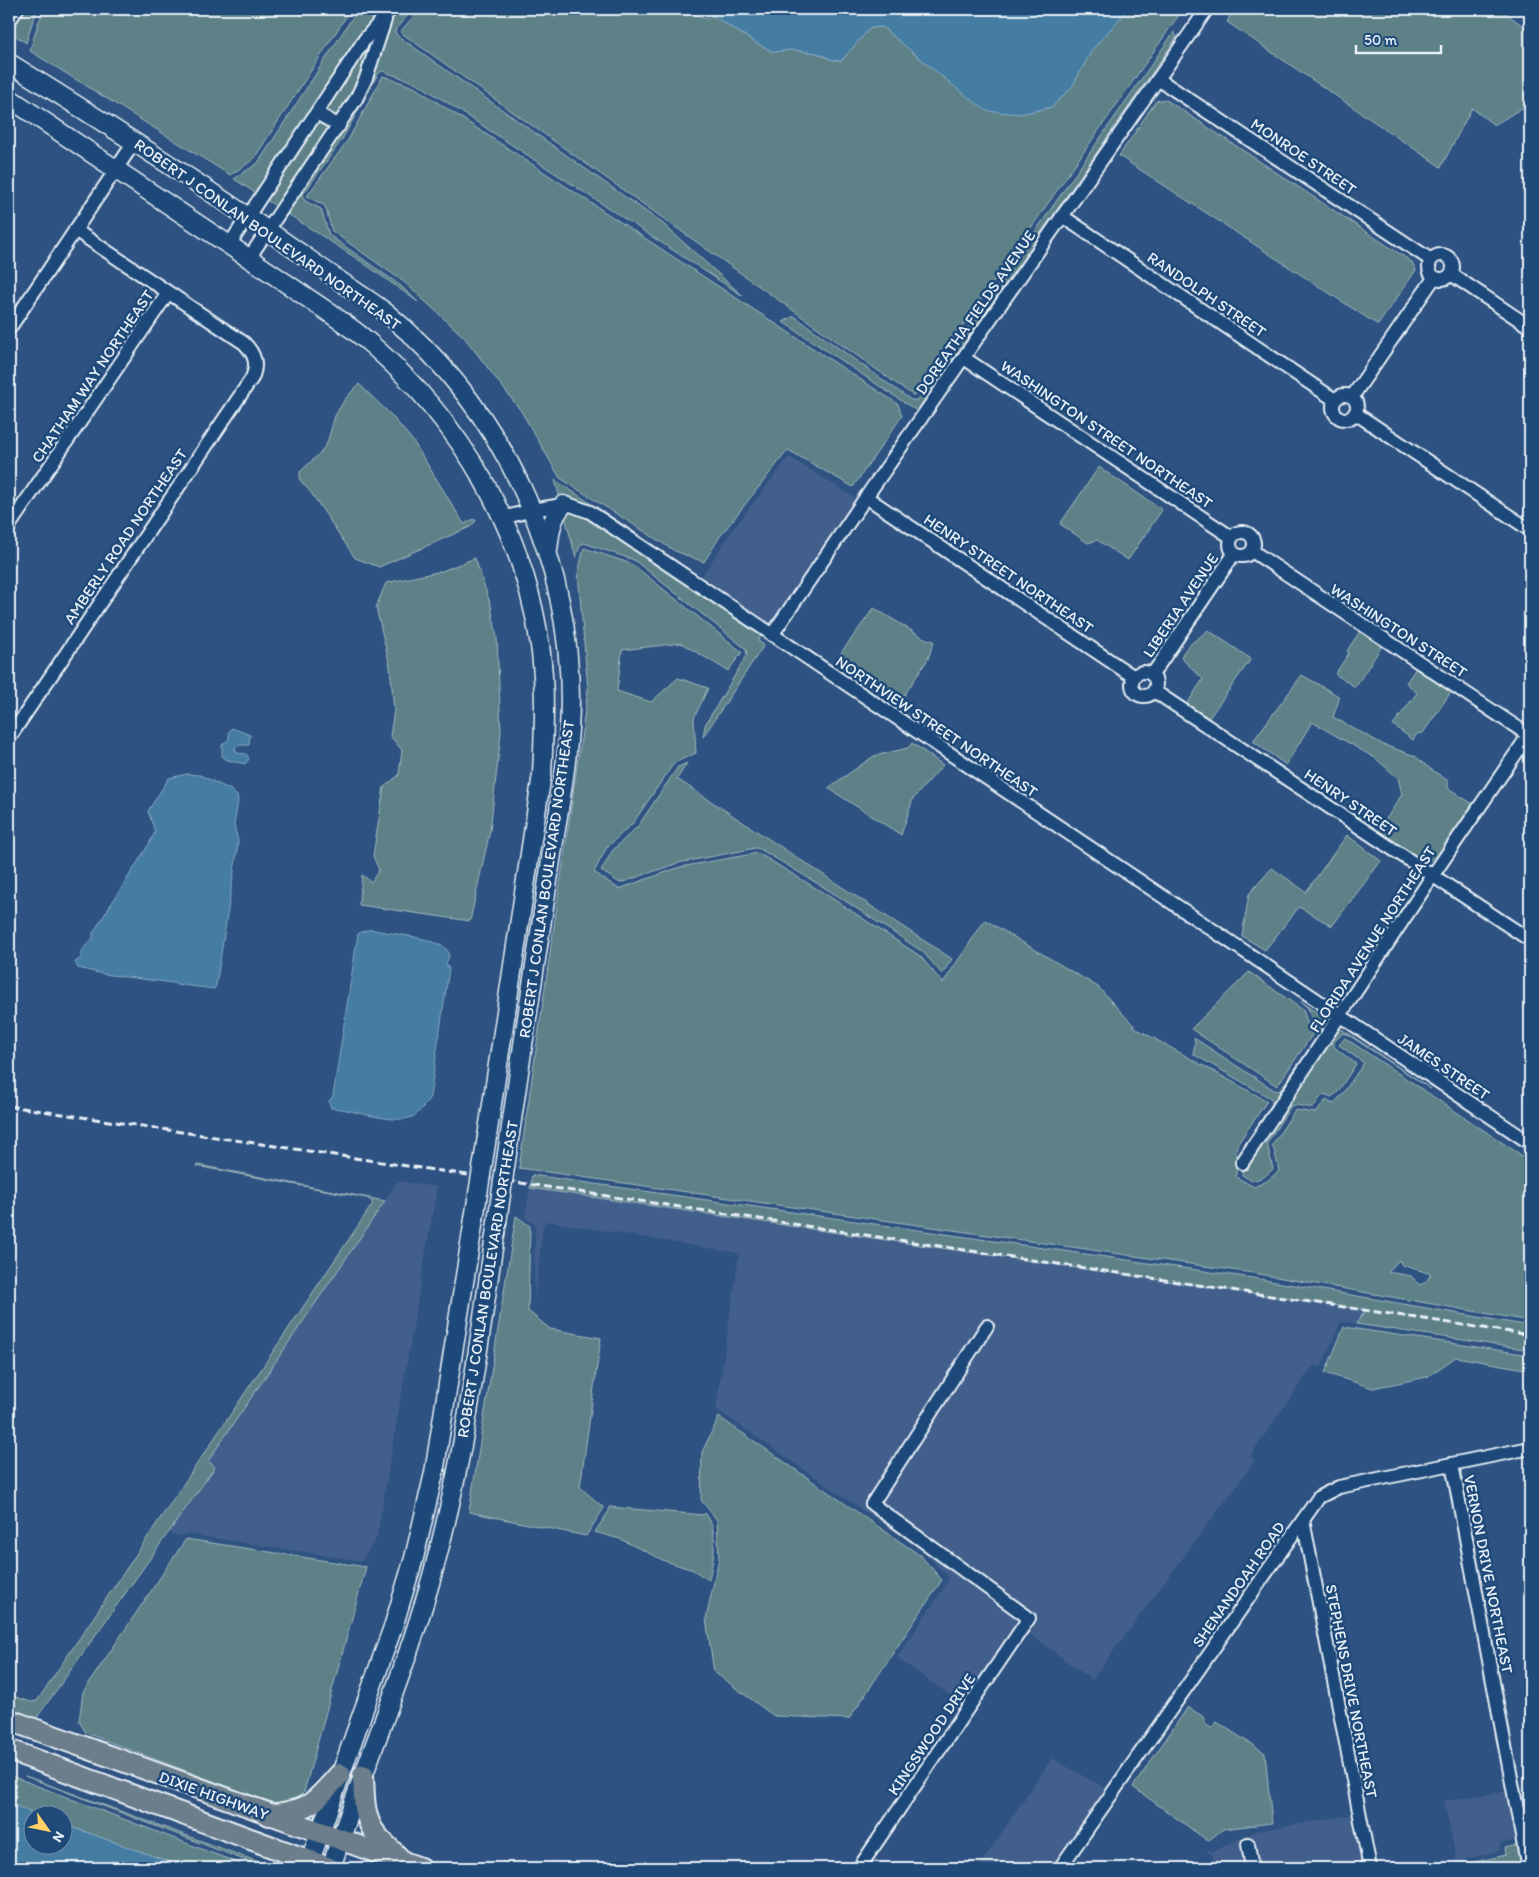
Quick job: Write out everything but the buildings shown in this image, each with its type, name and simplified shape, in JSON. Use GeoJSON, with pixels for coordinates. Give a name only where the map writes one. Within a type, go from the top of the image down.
{"type":"FeatureCollection","features":[{"type":"Feature","properties":{"kind":"main road","name":"ROBERT J CONLAN BOULEVARD NORTHEAST"},"geometry":{"type":"LineString","coordinates":[[9,63],[135,141],[268,230],[389,315],[426,350],[464,392],[488,427],[514,472],[532,510],[548,552],[558,591],[567,646],[570,700],[564,775],[471,1392],[436,1561],[411,1641],[330,1868]]}},
{"type":"Feature","properties":{"kind":"main road","name":"ROBERT J CONLAN BOULEVARD NORTHEAST"},"geometry":{"type":"LineString","coordinates":[[9,98],[342,322],[370,343],[405,376],[439,413],[467,452],[488,486],[519,557],[531,600],[540,645],[544,699],[544,734],[540,784],[434,1474],[414,1558],[394,1624],[310,1861]]}},
{"type":"Feature","properties":{"kind":"main road"},"geometry":{"type":"LineString","coordinates":[[548,552],[550,528],[555,514],[562,506]]}},
{"type":"Feature","properties":{"kind":"main road","name":"DIXIE HIGHWAY"},"geometry":{"type":"LineString","coordinates":[[9,1720],[412,1866]]}},
{"type":"Feature","properties":{"kind":"main road","name":"DIXIE HIGHWAY"},"geometry":{"type":"LineString","coordinates":[[9,1750],[330,1868]]}},
{"type":"Feature","properties":{"kind":"main road"},"geometry":{"type":"LineString","coordinates":[[269,1815],[304,1808],[315,1802],[340,1774]]}},
{"type":"Feature","properties":{"kind":"main road"},"geometry":{"type":"LineString","coordinates":[[363,1775],[364,1807],[370,1824],[374,1831],[412,1866]]}},
{"type":"Feature","properties":{"kind":"street"},"geometry":{"type":"LineString","coordinates":[[9,21],[17,9]]}},
{"type":"Feature","properties":{"kind":"street","name":"DOREATHA FIELDS AVENUE"},"geometry":{"type":"LineString","coordinates":[[772,635],[866,497],[1207,9]]}},
{"type":"Feature","properties":{"kind":"street"},"geometry":{"type":"LineString","coordinates":[[229,245],[365,38],[389,11]]}},
{"type":"Feature","properties":{"kind":"street"},"geometry":{"type":"LineString","coordinates":[[249,258],[340,126],[356,99],[366,78],[389,11]]}},
{"type":"Feature","properties":{"kind":"street","name":"MONROE STREET"},"geometry":{"type":"LineString","coordinates":[[1158,79],[1431,260]]}},
{"type":"Feature","properties":{"kind":"street"},"geometry":{"type":"LineString","coordinates":[[317,113],[340,126]]}},
{"type":"Feature","properties":{"kind":"street"},"geometry":{"type":"LineString","coordinates":[[9,329],[135,141]]}},
{"type":"Feature","properties":{"kind":"street","name":"RANDOLPH STREET"},"geometry":{"type":"LineString","coordinates":[[1062,216],[1335,400]]}},
{"type":"Feature","properties":{"kind":"street"},"geometry":{"type":"LineString","coordinates":[[75,230],[168,293]]}},
{"type":"Feature","properties":{"kind":"street"},"geometry":{"type":"LineString","coordinates":[[1442,255],[1449,258],[1453,264],[1451,274],[1441,280],[1434,278],[1429,272],[1431,260],[1442,255]]}},
{"type":"Feature","properties":{"kind":"street"},"geometry":{"type":"LineString","coordinates":[[1451,274],[1530,327]]}},
{"type":"Feature","properties":{"kind":"street"},"geometry":{"type":"LineString","coordinates":[[1352,397],[1434,278]]}},
{"type":"Feature","properties":{"kind":"street","name":"AMBERLY ROAD NORTHEAST"},"geometry":{"type":"LineString","coordinates":[[9,738],[252,378],[255,364],[254,356],[244,343],[168,293]]}},
{"type":"Feature","properties":{"kind":"street","name":"CHATHAM WAY NORTHEAST"},"geometry":{"type":"LineString","coordinates":[[9,526],[168,293]]}},
{"type":"Feature","properties":{"kind":"street","name":"WASHINGTON STREET NORTHEAST"},"geometry":{"type":"LineString","coordinates":[[964,358],[1231,537]]}},
{"type":"Feature","properties":{"kind":"street"},"geometry":{"type":"LineString","coordinates":[[1341,395],[1352,397],[1356,404],[1355,413],[1349,418],[1338,417],[1333,411],[1335,400],[1341,395]]}},
{"type":"Feature","properties":{"kind":"street"},"geometry":{"type":"LineString","coordinates":[[1355,413],[1530,530]]}},
{"type":"Feature","properties":{"kind":"street","name":"HENRY STREET NORTHEAST"},"geometry":{"type":"LineString","coordinates":[[866,497],[1134,677]]}},
{"type":"Feature","properties":{"kind":"street","name":"NORTHVIEW STREET NORTHEAST"},"geometry":{"type":"LineString","coordinates":[[503,518],[532,510],[568,504],[590,512],[1340,1017]]}},
{"type":"Feature","properties":{"kind":"street"},"geometry":{"type":"LineString","coordinates":[[1238,532],[1250,535],[1254,541],[1252,551],[1246,556],[1234,554],[1230,548],[1231,537],[1238,532]]}},
{"type":"Feature","properties":{"kind":"street","name":"WASHINGTON STREET"},"geometry":{"type":"LineString","coordinates":[[1252,551],[1530,735]]}},
{"type":"Feature","properties":{"kind":"street","name":"LIBERIA AVENUE"},"geometry":{"type":"LineString","coordinates":[[1152,675],[1234,554]]}},
{"type":"Feature","properties":{"kind":"street"},"geometry":{"type":"LineString","coordinates":[[1144,671],[1152,675],[1156,681],[1154,691],[1144,696],[1137,694],[1132,688],[1136,674],[1144,671]]}},
{"type":"Feature","properties":{"kind":"street","name":"HENRY STREET"},"geometry":{"type":"LineString","coordinates":[[1154,691],[1530,940]]}},
{"type":"Feature","properties":{"kind":"street","name":"FLORIDA AVENUE NORTHEAST"},"geometry":{"type":"LineString","coordinates":[[1242,1163],[1433,875],[1530,735]]}},
{"type":"Feature","properties":{"kind":"street","name":"JAMES STREET"},"geometry":{"type":"LineString","coordinates":[[1340,1017],[1530,1143]]}},
{"type":"Feature","properties":{"kind":"street","name":"KINGSWOOD DRIVE"},"geometry":{"type":"LineString","coordinates":[[859,1868],[1029,1618],[872,1504],[986,1326]]}},
{"type":"Feature","properties":{"kind":"street","name":"SHENANDOAH ROAD"},"geometry":{"type":"LineString","coordinates":[[1060,1868],[1319,1497],[1339,1487],[1530,1448]]}},
{"type":"Feature","properties":{"kind":"street","name":"VERNON DRIVE NORTHEAST"},"geometry":{"type":"LineString","coordinates":[[1452,1464],[1528,1868]]}},
{"type":"Feature","properties":{"kind":"street","name":"STEPHENS DRIVE NORTHEAST"},"geometry":{"type":"LineString","coordinates":[[1303,1520],[1370,1868]]}},
{"type":"Feature","properties":{"kind":"street"},"geometry":{"type":"LineString","coordinates":[[1248,1844],[1252,1868]]}},
{"type":"Feature","properties":{"kind":"shaded area"},"geometry":{"type":"Polygon","coordinates":[[[702,9],[1125,9],[1124,14],[1092,50],[1072,87],[1052,107],[1020,114],[987,111],[882,27],[870,28],[841,61],[833,60],[817,53],[791,50],[774,52],[702,9]]]}},
{"type":"Feature","properties":{"kind":"shaded area"},"geometry":{"type":"Polygon","coordinates":[[[789,457],[857,499],[769,625],[700,579],[733,529],[789,457]]]}},
{"type":"Feature","properties":{"kind":"shaded area"},"geometry":{"type":"Polygon","coordinates":[[[232,728],[250,735],[249,745],[240,745],[235,748],[237,753],[247,755],[249,759],[245,764],[227,760],[222,756],[222,745],[229,739],[229,732],[232,728]]]}},
{"type":"Feature","properties":{"kind":"shaded area"},"geometry":{"type":"Polygon","coordinates":[[[187,774],[200,775],[231,790],[237,796],[238,801],[234,825],[238,841],[237,852],[216,986],[214,989],[179,986],[173,983],[103,974],[78,968],[75,962],[81,958],[85,947],[93,939],[93,933],[155,832],[148,811],[169,778],[187,774]]]}},
{"type":"Feature","properties":{"kind":"shaded area"},"geometry":{"type":"Polygon","coordinates":[[[371,929],[425,939],[444,947],[449,953],[446,963],[449,969],[430,1097],[417,1113],[405,1119],[387,1118],[331,1108],[329,1101],[333,1096],[358,934],[371,929]]]}},
{"type":"Feature","properties":{"kind":"shaded area"},"geometry":{"type":"Polygon","coordinates":[[[398,1181],[437,1187],[377,1537],[362,1561],[186,1534],[181,1536],[168,1533],[214,1467],[208,1461],[398,1181]]]}},
{"type":"Feature","properties":{"kind":"shaded area"},"geometry":{"type":"Polygon","coordinates":[[[530,1188],[1366,1310],[1356,1324],[1340,1323],[1321,1368],[1317,1365],[1312,1367],[1252,1453],[1255,1461],[1092,1680],[1027,1632],[1038,1617],[870,1496],[864,1505],[1021,1619],[961,1707],[949,1698],[951,1696],[897,1658],[947,1583],[949,1576],[924,1552],[716,1409],[739,1255],[547,1221],[543,1225],[534,1306],[535,1227],[525,1217],[530,1188]]]}},
{"type":"Feature","properties":{"kind":"shaded area"},"geometry":{"type":"Polygon","coordinates":[[[1052,1758],[1118,1796],[1066,1868],[978,1868],[1052,1758]]]}},
{"type":"Feature","properties":{"kind":"shaded area"},"geometry":{"type":"Polygon","coordinates":[[[1530,1788],[1530,1839],[1528,1843],[1520,1839],[1503,1843],[1500,1845],[1500,1851],[1466,1859],[1464,1861],[1465,1868],[1458,1868],[1444,1801],[1530,1788]]]}},
{"type":"Feature","properties":{"kind":"shaded area"},"geometry":{"type":"Polygon","coordinates":[[[9,1805],[22,1809],[22,1854],[72,1854],[72,1827],[187,1868],[9,1868],[9,1805]]]}},
{"type":"Feature","properties":{"kind":"shaded area"},"geometry":{"type":"Polygon","coordinates":[[[1364,1813],[1375,1868],[1258,1868],[1253,1838],[1241,1838],[1256,1831],[1364,1813]]]}},
{"type":"Feature","properties":{"kind":"shaded area"},"geometry":{"type":"Polygon","coordinates":[[[1241,1838],[1245,1868],[1217,1868],[1212,1855],[1203,1847],[1212,1852],[1241,1838]]]}},
{"type":"Feature","properties":{"kind":"green space"},"geometry":{"type":"Polygon","coordinates":[[[9,9],[39,9],[33,20],[26,43],[9,31],[9,9]]]}},
{"type":"Feature","properties":{"kind":"green space"},"geometry":{"type":"Polygon","coordinates":[[[45,9],[351,9],[253,160],[230,175],[30,51],[38,23],[45,9]]]}},
{"type":"Feature","properties":{"kind":"green space"},"geometry":{"type":"Polygon","coordinates":[[[358,9],[413,9],[396,29],[395,33],[398,36],[662,223],[743,296],[417,83],[382,71],[378,74],[343,138],[302,196],[305,201],[321,209],[329,235],[401,286],[418,302],[362,262],[234,179],[258,163],[358,9]]]}},
{"type":"Feature","properties":{"kind":"green space"},"geometry":{"type":"Polygon","coordinates":[[[420,9],[683,9],[706,19],[713,16],[774,52],[791,50],[817,53],[832,60],[841,61],[870,28],[882,27],[951,84],[1020,114],[1052,107],[1072,87],[1092,50],[1124,14],[1125,9],[1172,9],[1181,12],[914,396],[400,32],[420,9]]]}},
{"type":"Feature","properties":{"kind":"green space"},"geometry":{"type":"Polygon","coordinates":[[[1233,9],[1500,9],[1530,31],[1530,96],[1522,108],[1494,125],[1472,108],[1441,167],[1227,22],[1233,9]]]}},
{"type":"Feature","properties":{"kind":"green space"},"geometry":{"type":"Polygon","coordinates":[[[1174,32],[1177,37],[917,411],[783,322],[794,316],[911,400],[918,400],[1174,32]]]}},
{"type":"Feature","properties":{"kind":"green space"},"geometry":{"type":"Polygon","coordinates":[[[383,76],[414,87],[898,404],[902,416],[853,487],[788,450],[721,535],[704,562],[675,551],[560,478],[521,411],[464,337],[404,282],[332,231],[325,206],[307,196],[348,140],[383,76]]]}},
{"type":"Feature","properties":{"kind":"green space"},"geometry":{"type":"Polygon","coordinates":[[[1165,99],[1412,262],[1416,270],[1378,325],[1119,156],[1156,101],[1165,99]]]}},
{"type":"Feature","properties":{"kind":"green space"},"geometry":{"type":"Polygon","coordinates":[[[359,384],[391,415],[413,441],[464,524],[474,519],[476,521],[470,527],[379,567],[355,558],[312,494],[300,480],[300,472],[321,452],[327,443],[335,416],[345,399],[359,384]]]}},
{"type":"Feature","properties":{"kind":"green space"},"geometry":{"type":"Polygon","coordinates":[[[1099,467],[1162,510],[1128,560],[1097,540],[1088,543],[1060,524],[1099,467]]]}},
{"type":"Feature","properties":{"kind":"green space"},"geometry":{"type":"Polygon","coordinates":[[[555,480],[633,531],[769,625],[758,641],[764,645],[703,737],[705,725],[747,655],[746,649],[634,560],[584,543],[580,545],[576,558],[555,480]]]}},
{"type":"Feature","properties":{"kind":"green space"},"geometry":{"type":"Polygon","coordinates":[[[584,548],[632,564],[742,652],[728,671],[681,643],[622,650],[617,691],[651,702],[678,678],[708,688],[694,718],[696,753],[674,763],[633,823],[607,847],[594,872],[619,889],[680,867],[758,853],[827,895],[920,956],[943,983],[985,920],[1098,987],[1137,1029],[1267,1101],[1237,1145],[1236,1177],[1254,1187],[1267,1181],[1279,1171],[1272,1145],[1295,1110],[1316,1113],[1326,1100],[1333,1104],[1341,1096],[1364,1063],[1339,1045],[1345,1038],[1530,1161],[1530,1321],[1253,1273],[519,1168],[588,690],[578,573],[584,548]],[[1399,1260],[1388,1272],[1411,1276],[1420,1285],[1426,1282],[1431,1274],[1402,1265],[1399,1260]]]}},
{"type":"Feature","properties":{"kind":"green space"},"geometry":{"type":"Polygon","coordinates":[[[475,558],[491,606],[497,638],[501,733],[490,831],[470,921],[359,905],[362,875],[371,882],[379,870],[373,856],[384,787],[399,775],[402,750],[390,736],[394,710],[390,666],[376,607],[386,583],[442,571],[475,558]]]}},
{"type":"Feature","properties":{"kind":"green space"},"geometry":{"type":"Polygon","coordinates":[[[874,608],[924,638],[934,641],[928,659],[899,703],[835,661],[874,608]]]}},
{"type":"Feature","properties":{"kind":"green space"},"geometry":{"type":"Polygon","coordinates":[[[1208,630],[1251,659],[1209,718],[1187,704],[1203,679],[1181,658],[1189,645],[1208,630]]]}},
{"type":"Feature","properties":{"kind":"green space"},"geometry":{"type":"Polygon","coordinates":[[[1360,631],[1382,646],[1355,687],[1335,674],[1349,653],[1347,651],[1360,631]]]}},
{"type":"Feature","properties":{"kind":"green space"},"geometry":{"type":"Polygon","coordinates":[[[1416,668],[1451,692],[1423,733],[1417,734],[1413,740],[1393,725],[1417,693],[1406,683],[1416,668]]]}},
{"type":"Feature","properties":{"kind":"green space"},"geometry":{"type":"Polygon","coordinates":[[[1302,675],[1340,697],[1333,717],[1384,745],[1415,756],[1448,781],[1448,788],[1473,804],[1438,855],[1429,861],[1419,859],[1378,832],[1402,794],[1398,778],[1375,758],[1312,722],[1286,765],[1253,741],[1302,675]]]}},
{"type":"Feature","properties":{"kind":"green space"},"geometry":{"type":"Polygon","coordinates":[[[912,743],[943,765],[913,799],[901,835],[828,788],[874,756],[908,748],[912,743]]]}},
{"type":"Feature","properties":{"kind":"green space"},"geometry":{"type":"Polygon","coordinates":[[[687,763],[677,779],[952,959],[942,974],[923,952],[830,891],[760,849],[756,848],[678,863],[620,883],[601,871],[612,851],[638,826],[678,767],[687,763]]]}},
{"type":"Feature","properties":{"kind":"green space"},"geometry":{"type":"Polygon","coordinates":[[[1347,835],[1381,861],[1332,926],[1299,907],[1265,950],[1242,936],[1249,894],[1272,868],[1306,892],[1347,835]]]}},
{"type":"Feature","properties":{"kind":"green space"},"geometry":{"type":"Polygon","coordinates":[[[1249,972],[1303,1010],[1312,1035],[1277,1086],[1191,1029],[1249,972]]]}},
{"type":"Feature","properties":{"kind":"green space"},"geometry":{"type":"Polygon","coordinates":[[[1301,1002],[1431,1089],[1343,1033],[1334,1042],[1334,1047],[1356,1064],[1337,1093],[1331,1097],[1322,1095],[1313,1108],[1291,1106],[1267,1143],[1273,1169],[1264,1177],[1252,1181],[1242,1175],[1243,1147],[1272,1104],[1272,1099],[1193,1054],[1194,1038],[1274,1090],[1279,1091],[1318,1037],[1308,1008],[1301,1002]]]}},
{"type":"Feature","properties":{"kind":"green space"},"geometry":{"type":"Polygon","coordinates":[[[196,1166],[385,1201],[208,1461],[215,1467],[33,1723],[9,1714],[9,1695],[31,1702],[37,1701],[372,1205],[372,1201],[367,1198],[196,1166]]]}},
{"type":"Feature","properties":{"kind":"green space"},"geometry":{"type":"Polygon","coordinates":[[[532,1175],[1253,1278],[1530,1326],[1530,1350],[1356,1324],[1366,1310],[530,1188],[532,1175]]]}},
{"type":"Feature","properties":{"kind":"green space"},"geometry":{"type":"Polygon","coordinates":[[[516,1216],[530,1226],[528,1311],[550,1329],[601,1338],[580,1487],[604,1508],[586,1536],[469,1512],[516,1216]]]}},
{"type":"Feature","properties":{"kind":"green space"},"geometry":{"type":"Polygon","coordinates":[[[1344,1327],[1530,1355],[1530,1370],[1456,1357],[1427,1377],[1373,1388],[1325,1373],[1344,1327]]]}},
{"type":"Feature","properties":{"kind":"green space"},"geometry":{"type":"Polygon","coordinates":[[[719,1417],[921,1556],[942,1580],[849,1719],[774,1716],[714,1672],[706,1619],[719,1558],[717,1520],[701,1500],[702,1452],[719,1417]]]}},
{"type":"Feature","properties":{"kind":"green space"},"geometry":{"type":"Polygon","coordinates":[[[609,1507],[704,1515],[705,1513],[710,1520],[714,1536],[709,1580],[693,1570],[665,1561],[620,1539],[595,1532],[609,1511],[609,1507]]]}},
{"type":"Feature","properties":{"kind":"green space"},"geometry":{"type":"Polygon","coordinates":[[[186,1539],[366,1567],[304,1792],[288,1807],[247,1794],[86,1733],[79,1721],[83,1692],[186,1539]]]}},
{"type":"Feature","properties":{"kind":"green space"},"geometry":{"type":"Polygon","coordinates":[[[1188,1707],[1205,1718],[1205,1724],[1211,1728],[1217,1722],[1265,1753],[1272,1823],[1223,1829],[1208,1841],[1133,1787],[1188,1707]]]}},
{"type":"Feature","properties":{"kind":"green space"},"geometry":{"type":"Polygon","coordinates":[[[9,1775],[251,1868],[187,1868],[72,1827],[72,1804],[22,1804],[22,1808],[9,1801],[9,1775]]]}},
{"type":"Feature","properties":{"kind":"green space"},"geometry":{"type":"Polygon","coordinates":[[[25,1776],[275,1868],[265,1868],[25,1776]]]}},
{"type":"Feature","properties":{"kind":"green space"},"geometry":{"type":"Polygon","coordinates":[[[1520,1844],[1522,1868],[1470,1868],[1470,1863],[1506,1855],[1505,1848],[1520,1844]]]}},
{"type":"Feature","properties":{"kind":"railway"},"geometry":{"type":"LineString","coordinates":[[9,1106],[1530,1335]]}}]}
